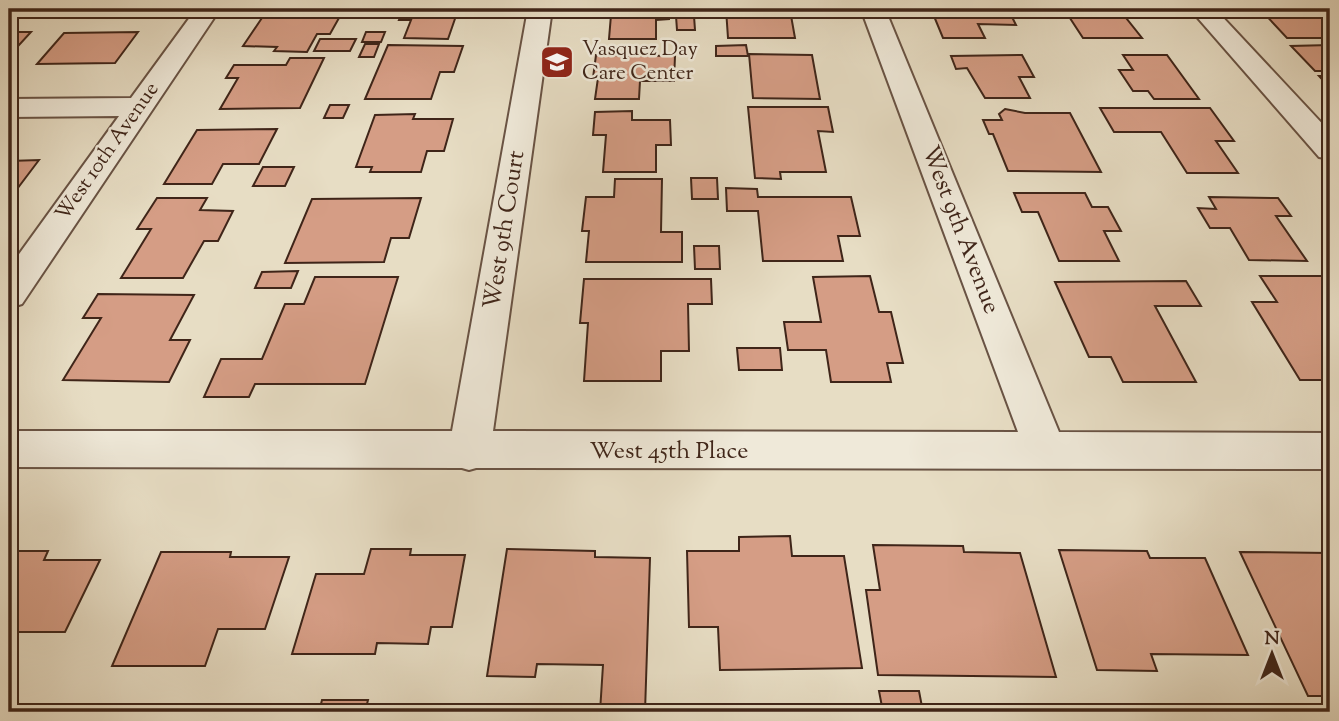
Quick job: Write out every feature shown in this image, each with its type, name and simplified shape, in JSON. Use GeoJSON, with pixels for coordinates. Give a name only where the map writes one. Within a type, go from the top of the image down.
{"type":"FeatureCollection","features":[{"type":"Feature","properties":{"kind":"street","name":"West 10th Avenue"},"geometry":{"type":"LineString","coordinates":[[9,295],[137,107],[208,9]]}},
{"type":"Feature","properties":{"kind":"street","name":"West 9th Court"},"geometry":{"type":"LineString","coordinates":[[470,452],[540,9]]}},
{"type":"Feature","properties":{"kind":"street","name":"West 9th Avenue"},"geometry":{"type":"LineString","coordinates":[[873,9],[1046,452]]}},
{"type":"Feature","properties":{"kind":"street"},"geometry":{"type":"LineString","coordinates":[[1202,9],[1330,150]]}},
{"type":"Feature","properties":{"kind":"street"},"geometry":{"type":"LineString","coordinates":[[9,108],[137,107]]}},
{"type":"Feature","properties":{"kind":"street","name":"West 45th Place"},"geometry":{"type":"LineString","coordinates":[[9,449],[470,452],[1330,451]]}},
{"type":"Feature","properties":{"kind":"building"},"geometry":{"type":"Polygon","coordinates":[[[268,9],[344,9],[330,34],[317,34],[307,52],[274,51],[277,47],[243,46],[268,9]]]}},
{"type":"Feature","properties":{"kind":"building"},"geometry":{"type":"Polygon","coordinates":[[[404,9],[470,9],[469,13],[457,13],[448,39],[404,38],[411,20],[399,20],[404,9]]]}},
{"type":"Feature","properties":{"kind":"building"},"geometry":{"type":"Polygon","coordinates":[[[600,9],[669,9],[669,19],[656,20],[656,39],[609,39],[611,15],[599,15],[600,9]]]}},
{"type":"Feature","properties":{"kind":"building"},"geometry":{"type":"Polygon","coordinates":[[[726,9],[801,10],[790,10],[795,38],[728,38],[726,9]]]}},
{"type":"Feature","properties":{"kind":"building"},"geometry":{"type":"Polygon","coordinates":[[[931,9],[1008,9],[1016,25],[978,24],[985,38],[943,38],[931,9]]]}},
{"type":"Feature","properties":{"kind":"building"},"geometry":{"type":"Polygon","coordinates":[[[1064,9],[1132,9],[1135,13],[1123,14],[1142,38],[1083,38],[1064,9]]]}},
{"type":"Feature","properties":{"kind":"building"},"geometry":{"type":"Polygon","coordinates":[[[1260,9],[1329,9],[1330,18],[1327,18],[1330,21],[1330,38],[1287,38],[1260,9]]]}},
{"type":"Feature","properties":{"kind":"building"},"geometry":{"type":"Polygon","coordinates":[[[676,16],[694,16],[695,30],[677,30],[676,16]]]}},
{"type":"Feature","properties":{"kind":"building"},"geometry":{"type":"Polygon","coordinates":[[[9,32],[31,32],[9,56],[9,32]]]}},
{"type":"Feature","properties":{"kind":"building"},"geometry":{"type":"Polygon","coordinates":[[[138,32],[115,63],[37,64],[64,33],[138,32]]]}},
{"type":"Feature","properties":{"kind":"building"},"geometry":{"type":"Polygon","coordinates":[[[366,32],[385,32],[381,42],[362,42],[366,32]]]}},
{"type":"Feature","properties":{"kind":"building"},"geometry":{"type":"Polygon","coordinates":[[[320,39],[356,39],[350,51],[314,51],[320,39]]]}},
{"type":"Feature","properties":{"kind":"building"},"geometry":{"type":"Polygon","coordinates":[[[365,44],[379,44],[374,57],[359,57],[365,44]]]}},
{"type":"Feature","properties":{"kind":"building"},"geometry":{"type":"Polygon","coordinates":[[[388,45],[463,46],[454,72],[440,72],[431,99],[365,99],[388,45]]]}},
{"type":"Feature","properties":{"kind":"building"},"geometry":{"type":"Polygon","coordinates":[[[746,45],[748,56],[716,56],[716,46],[746,45]]]}},
{"type":"Feature","properties":{"kind":"building"},"geometry":{"type":"Polygon","coordinates":[[[1330,45],[1330,76],[1325,71],[1315,71],[1291,46],[1330,45]]]}},
{"type":"Feature","properties":{"kind":"building"},"geometry":{"type":"Polygon","coordinates":[[[749,54],[812,55],[820,99],[753,98],[749,54]]]}},
{"type":"Feature","properties":{"kind":"building"},"geometry":{"type":"Polygon","coordinates":[[[596,55],[675,56],[674,81],[640,81],[639,99],[595,99],[598,78],[593,78],[596,55]]]}},
{"type":"Feature","properties":{"kind":"building"},"geometry":{"type":"Polygon","coordinates":[[[1022,55],[1034,77],[1019,77],[1030,98],[985,98],[967,68],[956,69],[951,56],[1022,55]]]}},
{"type":"Feature","properties":{"kind":"building"},"geometry":{"type":"Polygon","coordinates":[[[1123,55],[1167,55],[1199,99],[1154,99],[1148,91],[1133,91],[1119,70],[1133,70],[1123,55]]]}},
{"type":"Feature","properties":{"kind":"building"},"geometry":{"type":"Polygon","coordinates":[[[290,58],[324,58],[300,108],[220,109],[238,78],[226,78],[234,65],[286,65],[290,58]]]}},
{"type":"Feature","properties":{"kind":"building"},"geometry":{"type":"Polygon","coordinates":[[[1319,76],[1330,76],[1330,88],[1319,76]]]}},
{"type":"Feature","properties":{"kind":"building"},"geometry":{"type":"Polygon","coordinates":[[[330,105],[349,105],[343,118],[324,118],[330,105]]]}},
{"type":"Feature","properties":{"kind":"building"},"geometry":{"type":"Polygon","coordinates":[[[748,107],[828,107],[833,132],[818,131],[826,172],[780,172],[781,179],[755,178],[748,107]]]}},
{"type":"Feature","properties":{"kind":"building"},"geometry":{"type":"Polygon","coordinates":[[[1100,108],[1210,108],[1234,141],[1216,141],[1238,173],[1187,173],[1161,132],[1114,132],[1100,108]]]}},
{"type":"Feature","properties":{"kind":"building"},"geometry":{"type":"Polygon","coordinates":[[[1005,109],[1025,113],[1070,113],[1101,172],[1008,171],[993,134],[989,134],[983,120],[1002,120],[999,114],[1005,109]]]}},
{"type":"Feature","properties":{"kind":"building"},"geometry":{"type":"Polygon","coordinates":[[[632,111],[632,120],[670,120],[671,145],[656,145],[656,172],[603,172],[606,135],[593,135],[595,112],[632,111]]]}},
{"type":"Feature","properties":{"kind":"building"},"geometry":{"type":"Polygon","coordinates":[[[415,114],[413,119],[453,119],[444,151],[427,151],[421,172],[370,172],[372,167],[356,167],[375,115],[415,114]]]}},
{"type":"Feature","properties":{"kind":"building"},"geometry":{"type":"Polygon","coordinates":[[[277,129],[259,164],[223,164],[212,184],[164,184],[197,130],[277,129]]]}},
{"type":"Feature","properties":{"kind":"building"},"geometry":{"type":"Polygon","coordinates":[[[39,160],[11,197],[9,197],[9,161],[39,160]]]}},
{"type":"Feature","properties":{"kind":"building"},"geometry":{"type":"Polygon","coordinates":[[[263,167],[294,167],[285,186],[253,186],[263,167]]]}},
{"type":"Feature","properties":{"kind":"building"},"geometry":{"type":"Polygon","coordinates":[[[691,178],[717,178],[718,199],[692,199],[691,178]]]}},
{"type":"Feature","properties":{"kind":"building"},"geometry":{"type":"Polygon","coordinates":[[[615,179],[662,179],[661,232],[682,232],[682,262],[586,262],[589,231],[582,231],[586,197],[614,197],[615,179]]]}},
{"type":"Feature","properties":{"kind":"building"},"geometry":{"type":"Polygon","coordinates":[[[726,188],[757,189],[758,197],[851,197],[860,236],[838,236],[843,261],[763,261],[758,211],[727,211],[726,188]]]}},
{"type":"Feature","properties":{"kind":"building"},"geometry":{"type":"Polygon","coordinates":[[[1014,193],[1085,193],[1092,207],[1108,207],[1121,231],[1104,231],[1119,261],[1059,261],[1038,212],[1022,212],[1014,193]]]}},
{"type":"Feature","properties":{"kind":"building"},"geometry":{"type":"Polygon","coordinates":[[[1209,197],[1278,198],[1291,216],[1276,216],[1307,261],[1249,260],[1230,228],[1210,228],[1198,208],[1216,209],[1209,197]]]}},
{"type":"Feature","properties":{"kind":"building"},"geometry":{"type":"Polygon","coordinates":[[[157,198],[207,198],[200,210],[233,211],[218,241],[204,241],[183,278],[121,278],[151,229],[137,229],[157,198]]]}},
{"type":"Feature","properties":{"kind":"building"},"geometry":{"type":"Polygon","coordinates":[[[421,198],[409,238],[391,238],[384,262],[285,263],[312,199],[421,198]]]}},
{"type":"Feature","properties":{"kind":"building"},"geometry":{"type":"Polygon","coordinates":[[[694,246],[719,246],[720,269],[695,269],[694,246]]]}},
{"type":"Feature","properties":{"kind":"building"},"geometry":{"type":"Polygon","coordinates":[[[298,271],[291,288],[255,288],[262,272],[298,271]]]}},
{"type":"Feature","properties":{"kind":"building"},"geometry":{"type":"Polygon","coordinates":[[[870,276],[879,312],[891,312],[903,363],[887,363],[891,382],[831,382],[826,350],[788,350],[784,322],[821,322],[813,277],[870,276]]]}},
{"type":"Feature","properties":{"kind":"building"},"geometry":{"type":"Polygon","coordinates":[[[1260,276],[1330,276],[1330,380],[1300,380],[1252,302],[1277,302],[1260,276]]]}},
{"type":"Feature","properties":{"kind":"building"},"geometry":{"type":"Polygon","coordinates":[[[315,277],[398,277],[365,384],[255,384],[249,397],[204,397],[221,359],[262,359],[285,304],[304,304],[315,277]]]}},
{"type":"Feature","properties":{"kind":"building"},"geometry":{"type":"Polygon","coordinates":[[[584,279],[711,279],[712,304],[688,304],[689,351],[661,351],[661,381],[584,381],[588,323],[580,323],[584,279]]]}},
{"type":"Feature","properties":{"kind":"building"},"geometry":{"type":"Polygon","coordinates":[[[1186,281],[1201,306],[1155,306],[1196,382],[1123,382],[1111,357],[1089,357],[1055,282],[1186,281]]]}},
{"type":"Feature","properties":{"kind":"building"},"geometry":{"type":"Polygon","coordinates":[[[98,294],[194,295],[170,340],[190,340],[169,382],[63,380],[101,318],[83,318],[98,294]]]}},
{"type":"Feature","properties":{"kind":"building"},"geometry":{"type":"Polygon","coordinates":[[[737,348],[780,348],[782,370],[739,370],[737,348]]]}},
{"type":"Feature","properties":{"kind":"building"},"geometry":{"type":"Polygon","coordinates":[[[790,536],[792,556],[844,556],[862,668],[720,670],[718,627],[689,627],[687,551],[739,551],[739,537],[790,536]]]}},
{"type":"Feature","properties":{"kind":"building"},"geometry":{"type":"Polygon","coordinates":[[[873,545],[963,546],[964,552],[1020,553],[1056,677],[878,675],[866,590],[880,590],[873,545]]]}},
{"type":"Feature","properties":{"kind":"building"},"geometry":{"type":"Polygon","coordinates":[[[371,549],[411,549],[410,555],[465,555],[452,627],[431,627],[428,644],[377,643],[375,654],[292,654],[316,574],[364,574],[371,549]]]}},
{"type":"Feature","properties":{"kind":"building"},"geometry":{"type":"Polygon","coordinates":[[[507,549],[595,551],[595,557],[650,558],[645,712],[600,712],[603,665],[537,664],[535,677],[487,676],[507,549]]]}},
{"type":"Feature","properties":{"kind":"building"},"geometry":{"type":"Polygon","coordinates":[[[1059,550],[1147,551],[1150,558],[1205,558],[1248,655],[1151,654],[1157,671],[1097,670],[1059,550]]]}},
{"type":"Feature","properties":{"kind":"building"},"geometry":{"type":"Polygon","coordinates":[[[9,551],[48,551],[44,560],[100,560],[65,632],[13,632],[9,640],[9,551]]]}},
{"type":"Feature","properties":{"kind":"building"},"geometry":{"type":"Polygon","coordinates":[[[161,552],[231,552],[230,557],[289,557],[265,629],[218,629],[205,666],[112,666],[161,552]]]}},
{"type":"Feature","properties":{"kind":"building"},"geometry":{"type":"Polygon","coordinates":[[[1240,552],[1330,553],[1330,696],[1308,696],[1240,552]]]}},
{"type":"Feature","properties":{"kind":"building"},"geometry":{"type":"Polygon","coordinates":[[[879,691],[919,691],[923,712],[883,712],[879,691]]]}},
{"type":"Feature","properties":{"kind":"building"},"geometry":{"type":"Polygon","coordinates":[[[322,700],[368,700],[365,712],[319,712],[322,700]]]}},
{"type":"Feature","properties":{"kind":"building"},"geometry":{"type":"Polygon","coordinates":[[[1250,707],[1300,707],[1303,712],[1252,712],[1250,707]]]}},
{"type":"Feature","properties":{"kind":"place","name":"Vasquez Day Care Center"},"geometry":{"type":"Point","coordinates":[557,62]}}]}
